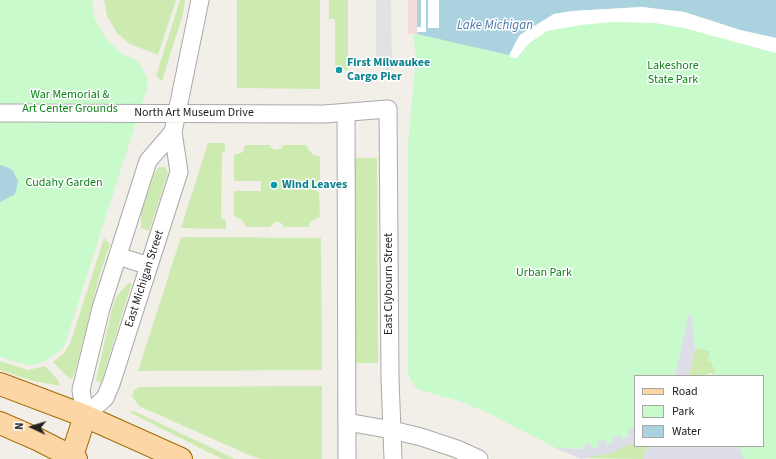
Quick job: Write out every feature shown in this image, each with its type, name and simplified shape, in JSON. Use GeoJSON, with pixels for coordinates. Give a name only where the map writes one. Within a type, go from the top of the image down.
{"type":"FeatureCollection","features":[{"type":"Feature","properties":{"kind":"main road"},"geometry":{"type":"LineString","coordinates":[[0,384],[85,416],[181,459]]}},
{"type":"Feature","properties":{"kind":"main road","name":"East Michigan Street"},"geometry":{"type":"LineString","coordinates":[[73,458],[85,416]]}},
{"type":"Feature","properties":{"kind":"main road"},"geometry":{"type":"LineString","coordinates":[[0,423],[73,458]]}},
{"type":"Feature","properties":{"kind":"street","name":"East Michigan Street"},"geometry":{"type":"LineString","coordinates":[[85,416],[105,398],[108,391],[179,172],[173,132],[200,0]]}},
{"type":"Feature","properties":{"kind":"street","name":"North Art Museum Drive"},"geometry":{"type":"LineString","coordinates":[[0,113],[346,113],[388,109]]}},
{"type":"Feature","properties":{"kind":"street","name":"East Clybourn Street"},"geometry":{"type":"LineString","coordinates":[[388,109],[390,378],[393,459]]}},
{"type":"Feature","properties":{"kind":"street"},"geometry":{"type":"LineString","coordinates":[[346,113],[347,459]]}},
{"type":"Feature","properties":{"kind":"street","name":"East Michigan Street"},"geometry":{"type":"LineString","coordinates":[[85,416],[81,390],[101,308],[148,161],[173,132]]}},
{"type":"Feature","properties":{"kind":"street"},"geometry":{"type":"LineString","coordinates":[[118,256],[149,266]]}},
{"type":"Feature","properties":{"kind":"street"},"geometry":{"type":"LineString","coordinates":[[347,422],[392,430],[457,449],[479,459]]}},
{"type":"Feature","properties":{"kind":"shaded area"},"geometry":{"type":"Polygon","coordinates":[[[376,0],[391,0],[392,67],[388,71],[376,63],[376,0]]]}},
{"type":"Feature","properties":{"kind":"shaded area"},"geometry":{"type":"Polygon","coordinates":[[[408,0],[417,0],[417,34],[408,34],[408,0]]]}},
{"type":"Feature","properties":{"kind":"shaded area"},"geometry":{"type":"Polygon","coordinates":[[[690,310],[695,348],[689,375],[675,375],[690,310]]]}},
{"type":"Feature","properties":{"kind":"shaded area"},"geometry":{"type":"Polygon","coordinates":[[[633,427],[634,442],[610,453],[581,459],[556,448],[583,449],[583,445],[591,444],[591,448],[599,447],[598,442],[606,440],[607,445],[614,442],[613,438],[620,435],[622,439],[629,436],[627,432],[633,427]]]}},
{"type":"Feature","properties":{"kind":"shaded area"},"geometry":{"type":"Polygon","coordinates":[[[652,447],[739,447],[744,459],[643,459],[645,450],[652,447]]]}},
{"type":"Feature","properties":{"kind":"green space","name":"War Memorial & Art Center Grounds"},"geometry":{"type":"Polygon","coordinates":[[[0,0],[92,0],[94,17],[106,39],[122,54],[138,61],[147,79],[147,88],[65,344],[61,350],[47,360],[35,365],[27,365],[0,357],[0,0]]]}},
{"type":"Feature","properties":{"kind":"green space"},"geometry":{"type":"Polygon","coordinates":[[[104,0],[176,0],[158,55],[130,44],[117,33],[107,16],[104,0]]]}},
{"type":"Feature","properties":{"kind":"green space"},"geometry":{"type":"Polygon","coordinates":[[[180,0],[185,0],[183,14],[162,81],[156,76],[180,0]]]}},
{"type":"Feature","properties":{"kind":"green space"},"geometry":{"type":"Polygon","coordinates":[[[237,0],[320,0],[320,89],[237,88],[237,0]]]}},
{"type":"Feature","properties":{"kind":"green space"},"geometry":{"type":"Polygon","coordinates":[[[329,0],[348,0],[348,70],[335,71],[335,19],[329,19],[329,0]]]}},
{"type":"Feature","properties":{"kind":"green space","name":"Urban Park"},"geometry":{"type":"Polygon","coordinates":[[[587,11],[755,32],[776,38],[776,459],[744,459],[739,447],[764,447],[764,375],[714,375],[716,374],[711,360],[707,362],[710,351],[695,348],[690,312],[675,375],[634,375],[634,429],[633,428],[629,436],[622,439],[613,438],[614,442],[607,445],[599,442],[599,447],[591,448],[591,444],[583,449],[556,448],[486,412],[459,401],[420,390],[414,386],[408,371],[408,145],[416,57],[413,34],[514,45],[587,11]]]}},
{"type":"Feature","properties":{"kind":"green space"},"geometry":{"type":"Polygon","coordinates":[[[208,143],[225,143],[225,151],[222,152],[221,219],[226,220],[226,229],[181,228],[208,143]]]}},
{"type":"Feature","properties":{"kind":"green space"},"geometry":{"type":"Polygon","coordinates":[[[245,145],[270,145],[271,148],[277,150],[284,145],[306,145],[312,154],[320,157],[320,180],[313,186],[319,193],[320,217],[311,221],[308,227],[284,227],[280,222],[275,222],[270,227],[246,227],[242,220],[234,216],[234,191],[261,191],[261,181],[234,181],[234,155],[243,152],[245,145]]]}},
{"type":"Feature","properties":{"kind":"green space"},"geometry":{"type":"Polygon","coordinates":[[[355,158],[377,158],[378,363],[356,363],[355,158]]]}},
{"type":"Feature","properties":{"kind":"green space"},"geometry":{"type":"Polygon","coordinates":[[[159,167],[165,167],[168,173],[149,231],[141,228],[141,213],[155,172],[159,167]]]}},
{"type":"Feature","properties":{"kind":"green space"},"geometry":{"type":"Polygon","coordinates":[[[181,237],[321,238],[322,370],[138,371],[181,237]]]}},
{"type":"Feature","properties":{"kind":"green space"},"geometry":{"type":"Polygon","coordinates":[[[104,238],[110,244],[99,277],[75,373],[71,380],[53,362],[63,354],[70,344],[104,238]]]}},
{"type":"Feature","properties":{"kind":"green space"},"geometry":{"type":"Polygon","coordinates":[[[128,283],[132,284],[101,383],[96,381],[112,308],[117,296],[128,283]]]}},
{"type":"Feature","properties":{"kind":"green space"},"geometry":{"type":"Polygon","coordinates":[[[718,315],[708,361],[711,360],[716,374],[713,375],[711,373],[706,375],[689,375],[701,321],[718,315]]]}},
{"type":"Feature","properties":{"kind":"green space"},"geometry":{"type":"Polygon","coordinates":[[[0,361],[28,370],[45,366],[58,380],[60,386],[33,381],[0,370],[0,361]]]}},
{"type":"Feature","properties":{"kind":"green space"},"geometry":{"type":"Polygon","coordinates":[[[322,386],[322,459],[261,459],[139,406],[132,396],[134,390],[139,387],[322,386]]]}},
{"type":"Feature","properties":{"kind":"green space"},"geometry":{"type":"Polygon","coordinates":[[[132,411],[235,459],[222,459],[129,412],[132,411]]]}},
{"type":"Feature","properties":{"kind":"green space"},"geometry":{"type":"Polygon","coordinates":[[[634,442],[634,447],[652,447],[645,450],[643,459],[578,458],[610,453],[634,442]]]}},
{"type":"Feature","properties":{"kind":"water","name":"Lake Michigan"},"geometry":{"type":"Polygon","coordinates":[[[417,0],[776,0],[776,38],[740,30],[684,12],[642,7],[573,11],[554,14],[520,35],[509,55],[417,34],[417,0]]]}},
{"type":"Feature","properties":{"kind":"water"},"geometry":{"type":"Polygon","coordinates":[[[0,165],[13,171],[18,181],[14,195],[0,202],[0,165]]]}},
{"type":"Feature","properties":{"kind":"pier"},"geometry":{"type":"Polygon","coordinates":[[[421,0],[426,0],[426,32],[417,32],[417,27],[421,27],[421,0]]]}},
{"type":"Feature","properties":{"kind":"pier"},"geometry":{"type":"Polygon","coordinates":[[[428,0],[439,0],[439,28],[428,28],[428,0]]]}},
{"type":"Feature","properties":{"kind":"pier"},"geometry":{"type":"Polygon","coordinates":[[[642,7],[684,12],[740,30],[776,38],[776,53],[684,28],[655,23],[612,22],[580,25],[547,31],[528,44],[517,58],[509,57],[520,35],[554,14],[573,11],[642,7]]]}},
{"type":"Feature","properties":{"kind":"place","name":"First Milwaukee Cargo Pier"},"geometry":{"type":"Point","coordinates":[339,70]}},
{"type":"Feature","properties":{"kind":"place","name":"Wind Leaves"},"geometry":{"type":"Point","coordinates":[274,185]}},
{"type":"Feature","properties":{"kind":"park label","name":"Lakeshore State Park"},"geometry":{"type":"Point","coordinates":[673,73]}},
{"type":"Feature","properties":{"kind":"park label","name":"Cudahy Garden"},"geometry":{"type":"Point","coordinates":[64,183]}}]}
